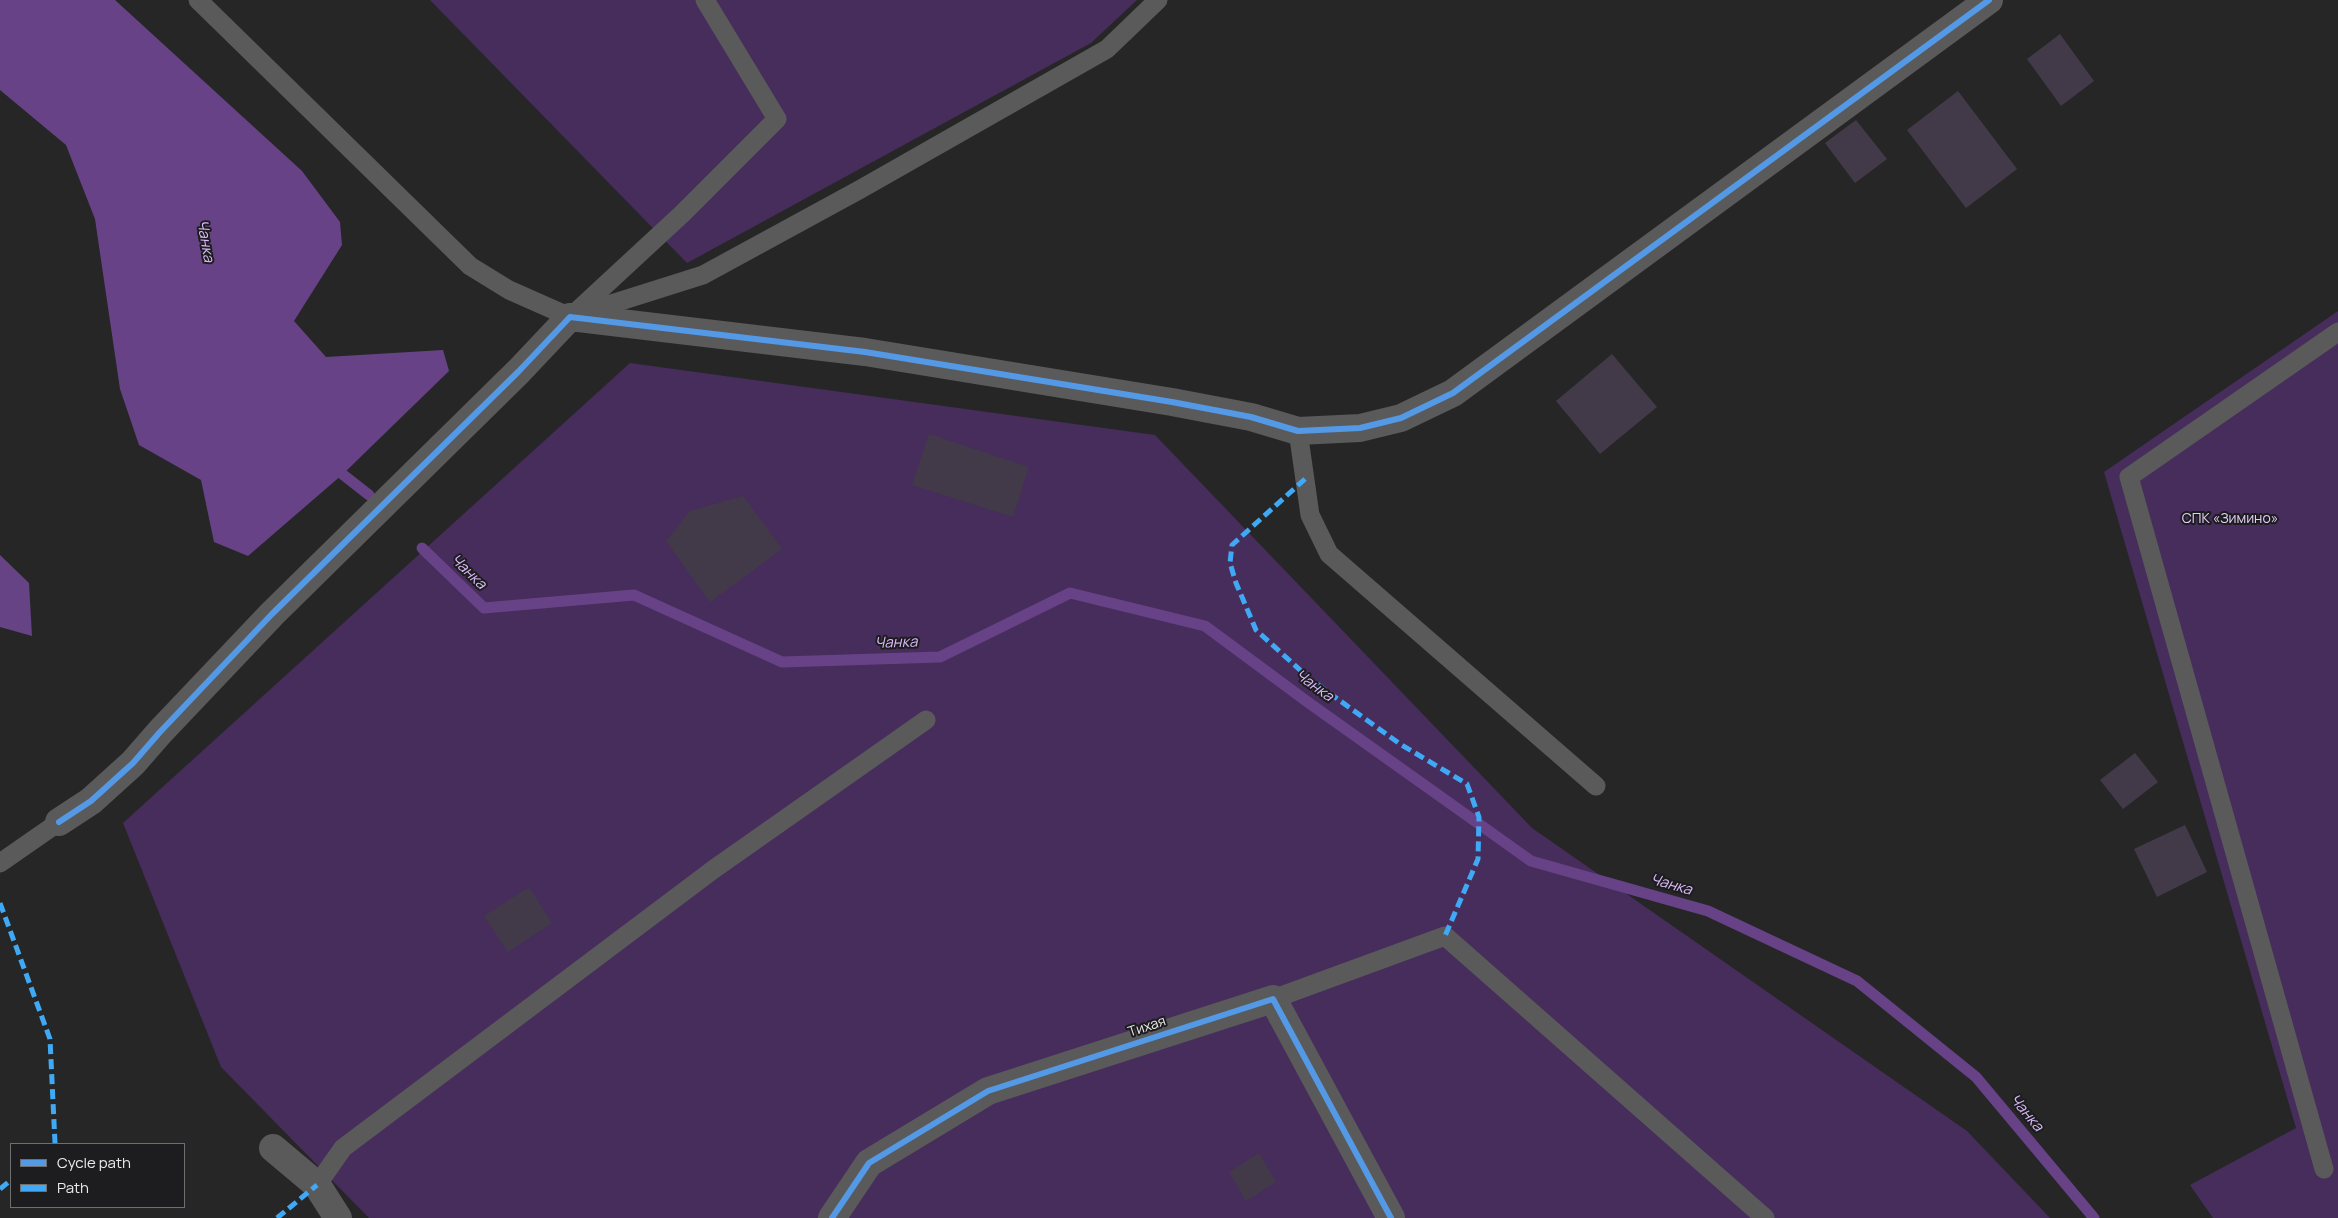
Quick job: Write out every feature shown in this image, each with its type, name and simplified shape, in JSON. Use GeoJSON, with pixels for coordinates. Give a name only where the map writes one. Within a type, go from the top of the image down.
{"type":"FeatureCollection","features":[{"type":"Feature","properties":{"kind":"street"},"geometry":{"type":"LineString","coordinates":[[59,822],[91,800],[133,763],[272,614],[520,371],[570,317],[865,352],[1172,402],[1251,417],[1298,431],[1360,428],[1401,418],[1453,393],[1989,0]]}},
{"type":"Feature","properties":{"kind":"street"},"geometry":{"type":"LineString","coordinates":[[1272,999],[1391,1218]]}},
{"type":"Feature","properties":{"kind":"street","name":"Тихая"},"geometry":{"type":"LineString","coordinates":[[832,1218],[869,1162],[988,1091],[1272,999]]}},
{"type":"Feature","properties":{"kind":"street"},"geometry":{"type":"LineString","coordinates":[[273,1148],[317,1185],[338,1218]]}},
{"type":"Feature","properties":{"kind":"lane"},"geometry":{"type":"LineString","coordinates":[[198,0],[470,266],[509,290],[570,317],[704,275],[859,190],[1107,49],[1158,0]]}},
{"type":"Feature","properties":{"kind":"lane"},"geometry":{"type":"LineString","coordinates":[[570,317],[683,213],[777,119],[705,0]]}},
{"type":"Feature","properties":{"kind":"lane"},"geometry":{"type":"LineString","coordinates":[[2324,1169],[2129,477],[2338,332]]}},
{"type":"Feature","properties":{"kind":"lane"},"geometry":{"type":"LineString","coordinates":[[1298,431],[1310,515],[1329,554],[1596,786]]}},
{"type":"Feature","properties":{"kind":"lane"},"geometry":{"type":"LineString","coordinates":[[317,1185],[343,1148],[714,869],[926,720]]}},
{"type":"Feature","properties":{"kind":"lane"},"geometry":{"type":"LineString","coordinates":[[0,863],[59,822]]}},
{"type":"Feature","properties":{"kind":"lane"},"geometry":{"type":"LineString","coordinates":[[1272,999],[1445,936],[1765,1218]]}},
{"type":"Feature","properties":{"kind":"green space"},"geometry":{"type":"Polygon","coordinates":[[[430,0],[1137,0],[1091,43],[687,263],[430,0]]]}},
{"type":"Feature","properties":{"kind":"green space","name":"СПК «Зимино»"},"geometry":{"type":"Polygon","coordinates":[[[2338,311],[2338,1218],[2213,1218],[2190,1185],[2296,1128],[2104,472],[2338,311]]]}},
{"type":"Feature","properties":{"kind":"green space"},"geometry":{"type":"Polygon","coordinates":[[[630,363],[1155,435],[1532,828],[1967,1131],[2050,1218],[369,1218],[221,1067],[123,823],[630,363]]]}},
{"type":"Feature","properties":{"kind":"shaded area"},"geometry":{"type":"Polygon","coordinates":[[[0,555],[29,583],[32,636],[0,627],[0,555]]]}},
{"type":"Feature","properties":{"kind":"water"},"geometry":{"type":"Polygon","coordinates":[[[0,0],[115,0],[302,171],[340,222],[342,245],[294,321],[326,357],[443,350],[449,371],[343,474],[248,556],[214,542],[201,480],[139,445],[120,389],[95,219],[66,145],[0,90],[0,0]]]}},
{"type":"Feature","properties":{"kind":"building"},"geometry":{"type":"Polygon","coordinates":[[[2060,34],[2094,81],[2061,106],[2027,59],[2060,34]]]}},
{"type":"Feature","properties":{"kind":"building"},"geometry":{"type":"Polygon","coordinates":[[[1958,91],[2017,169],[1966,208],[1907,130],[1958,91]]]}},
{"type":"Feature","properties":{"kind":"building"},"geometry":{"type":"Polygon","coordinates":[[[1856,120],[1887,159],[1855,183],[1825,143],[1856,120]]]}},
{"type":"Feature","properties":{"kind":"building"},"geometry":{"type":"Polygon","coordinates":[[[1612,354],[1657,407],[1600,454],[1556,401],[1612,354]]]}},
{"type":"Feature","properties":{"kind":"building"},"geometry":{"type":"Polygon","coordinates":[[[929,434],[1029,467],[1013,517],[912,485],[929,434]]]}},
{"type":"Feature","properties":{"kind":"building"},"geometry":{"type":"Polygon","coordinates":[[[743,496],[782,549],[710,602],[666,541],[690,511],[743,496]]]}},
{"type":"Feature","properties":{"kind":"building"},"geometry":{"type":"Polygon","coordinates":[[[2135,753],[2158,782],[2123,809],[2100,780],[2135,753]]]}},
{"type":"Feature","properties":{"kind":"building"},"geometry":{"type":"Polygon","coordinates":[[[2185,825],[2207,872],[2157,897],[2134,849],[2185,825]]]}},
{"type":"Feature","properties":{"kind":"building"},"geometry":{"type":"Polygon","coordinates":[[[529,887],[552,923],[508,952],[484,916],[529,887]]]}},
{"type":"Feature","properties":{"kind":"building"},"geometry":{"type":"Polygon","coordinates":[[[1259,1153],[1276,1182],[1246,1201],[1229,1172],[1259,1153]]]}},
{"type":"Feature","properties":{"kind":"waterway","name":"Чанка"},"geometry":{"type":"LineString","coordinates":[[332,466],[369,495]]}},
{"type":"Feature","properties":{"kind":"waterway","name":"Чанка"},"geometry":{"type":"LineString","coordinates":[[422,548],[484,608],[634,595],[782,662],[940,657],[1070,593],[1205,626],[1309,703],[1531,861],[1708,911],[1857,981],[1976,1077],[2094,1218]]}},
{"type":"Feature","properties":{"kind":"marked path"},"geometry":{"type":"LineString","coordinates":[[1305,479],[1232,545],[1230,563],[1236,583],[1256,630],[1310,679],[1400,744],[1467,784],[1479,817],[1478,859],[1445,936]]}},
{"type":"Feature","properties":{"kind":"marked path"},"geometry":{"type":"LineString","coordinates":[[0,903],[50,1039],[55,1143]]}},
{"type":"Feature","properties":{"kind":"marked path"},"geometry":{"type":"LineString","coordinates":[[0,1189],[10,1181]]}},
{"type":"Feature","properties":{"kind":"marked path"},"geometry":{"type":"LineString","coordinates":[[277,1218],[317,1185]]}},
{"type":"Feature","properties":{"kind":"cycle path"},"geometry":{"type":"LineString","coordinates":[[59,822],[91,801],[133,763],[272,614],[519,371],[570,317],[865,352],[1172,402],[1251,417],[1298,431],[1360,428],[1401,418],[1453,393],[1989,0]]}},
{"type":"Feature","properties":{"kind":"cycle path"},"geometry":{"type":"LineString","coordinates":[[832,1218],[869,1163],[988,1091],[1273,999],[1391,1218]]}}]}
